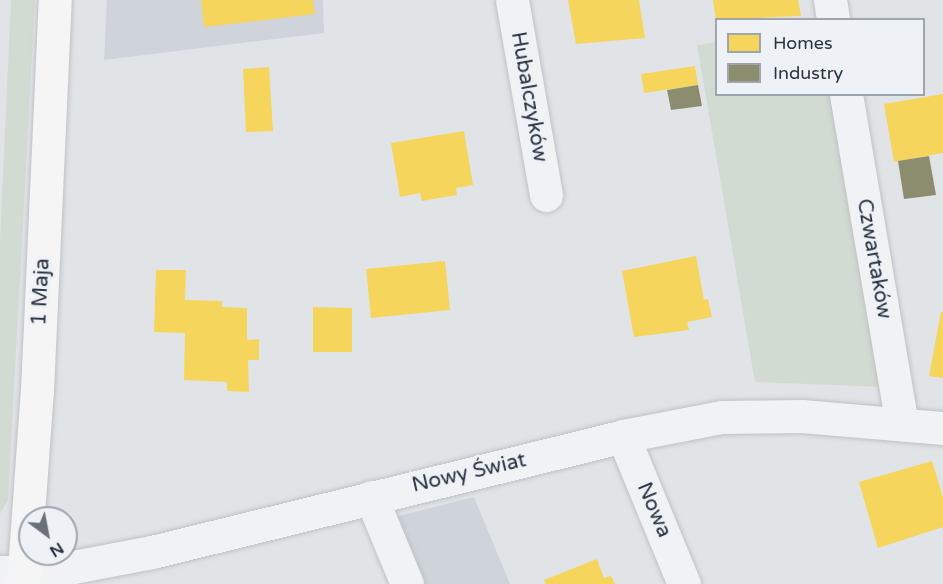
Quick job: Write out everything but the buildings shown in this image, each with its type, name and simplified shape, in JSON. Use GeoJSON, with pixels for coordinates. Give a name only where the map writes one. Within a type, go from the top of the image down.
{"type":"FeatureCollection","features":[{"type":"Feature","properties":{"kind":"main road","name":"1 Maja"},"geometry":{"type":"LineString","coordinates":[[16,576],[55,0]]}},
{"type":"Feature","properties":{"kind":"street","name":"Hubalczyków"},"geometry":{"type":"LineString","coordinates":[[512,0],[546,195]]}},
{"type":"Feature","properties":{"kind":"street"},"geometry":{"type":"LineString","coordinates":[[830,0],[833,18]]}},
{"type":"Feature","properties":{"kind":"street","name":"Czwartaków"},"geometry":{"type":"LineString","coordinates":[[846,96],[902,424]]}},
{"type":"Feature","properties":{"kind":"street","name":"Nowy Świat"},"geometry":{"type":"LineString","coordinates":[[16,576],[152,552],[623,436],[722,417],[802,416],[943,428]]}},
{"type":"Feature","properties":{"kind":"street","name":"Nowa"},"geometry":{"type":"LineString","coordinates":[[623,436],[684,584]]}},
{"type":"Feature","properties":{"kind":"street"},"geometry":{"type":"LineString","coordinates":[[371,497],[407,584]]}},
{"type":"Feature","properties":{"kind":"shaded area"},"geometry":{"type":"Polygon","coordinates":[[[11,0],[35,0],[8,500],[0,514],[0,239],[11,0]]]}},
{"type":"Feature","properties":{"kind":"shaded area"},"geometry":{"type":"Polygon","coordinates":[[[107,0],[323,0],[324,33],[104,60],[107,0]]]}},
{"type":"Feature","properties":{"kind":"shaded area"},"geometry":{"type":"Polygon","coordinates":[[[715,42],[715,96],[830,96],[882,387],[755,382],[697,45],[715,42]]]}},
{"type":"Feature","properties":{"kind":"shaded area"},"geometry":{"type":"Polygon","coordinates":[[[474,497],[510,584],[422,584],[395,517],[474,497]]]}}]}
